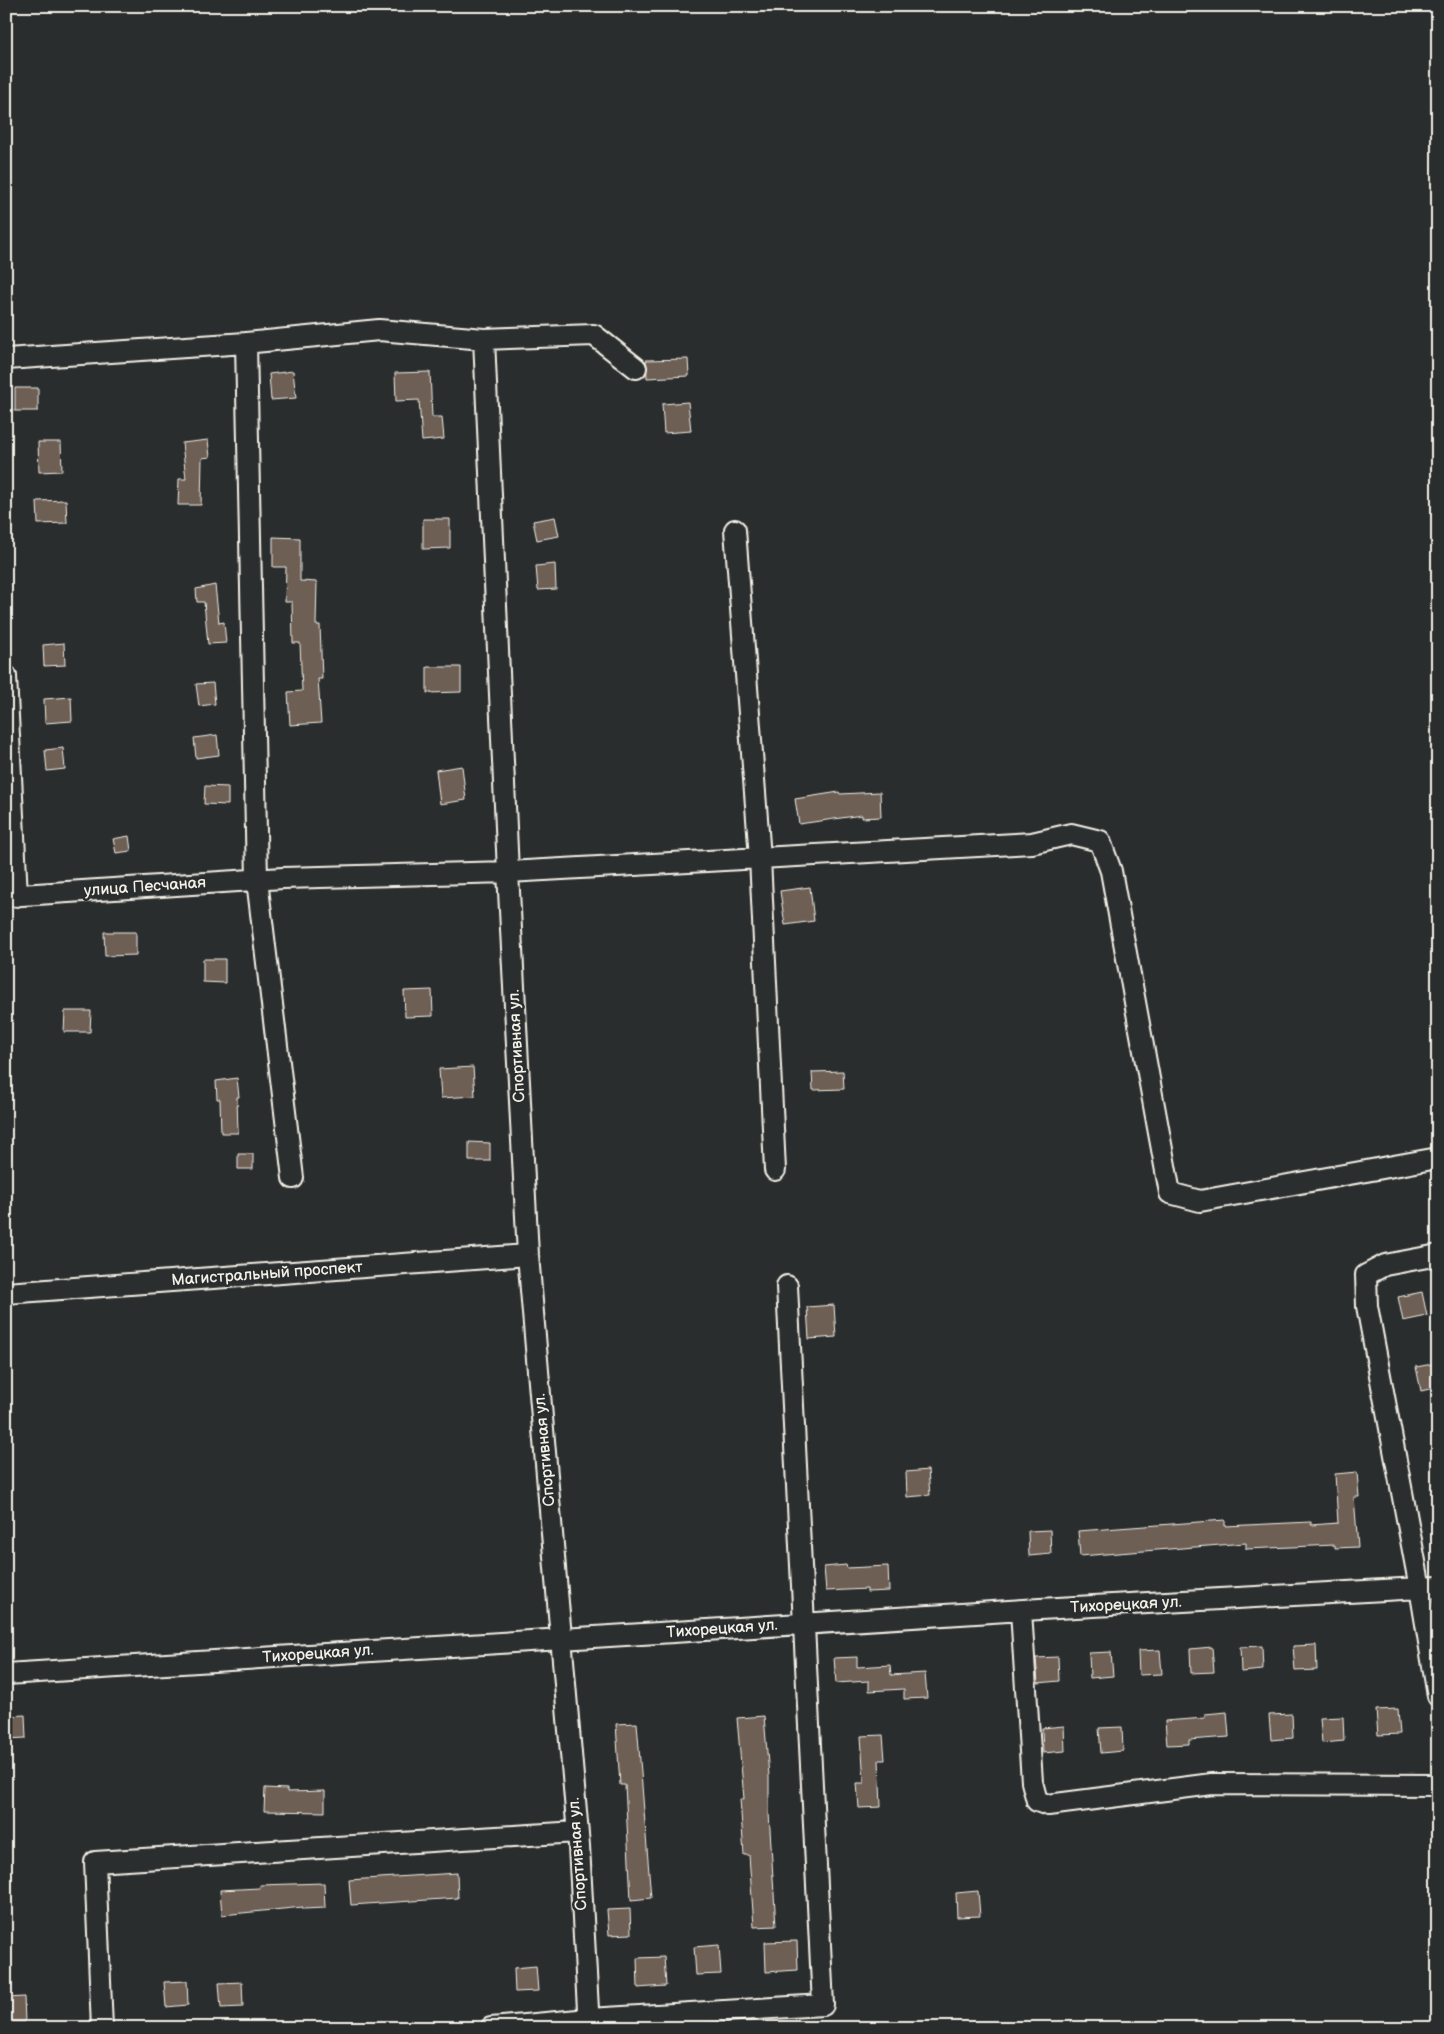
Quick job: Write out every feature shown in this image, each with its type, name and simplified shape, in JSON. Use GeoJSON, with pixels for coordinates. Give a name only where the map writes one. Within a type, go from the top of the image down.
{"type":"FeatureCollection","features":[{"type":"Feature","properties":{"kind":"street"},"geometry":{"type":"LineString","coordinates":[[6,359],[246,343],[379,330],[484,339],[594,335],[636,368]]}},
{"type":"Feature","properties":{"kind":"street","name":"Спортивная ул."},"geometry":{"type":"LineString","coordinates":[[484,339],[508,872],[528,1255],[577,1832],[589,2024]]}},
{"type":"Feature","properties":{"kind":"street"},"geometry":{"type":"LineString","coordinates":[[246,343],[257,880],[293,1178]]}},
{"type":"Feature","properties":{"kind":"street"},"geometry":{"type":"LineString","coordinates":[[735,530],[760,858],[775,1170]]}},
{"type":"Feature","properties":{"kind":"street"},"geometry":{"type":"LineString","coordinates":[[6,676],[12,896]]}},
{"type":"Feature","properties":{"kind":"street","name":"улица Песчаная"},"geometry":{"type":"LineString","coordinates":[[12,896],[284,878],[508,872],[1032,843],[1071,834],[1100,842],[1111,871],[1170,1193],[1200,1201],[1438,1158]]}},
{"type":"Feature","properties":{"kind":"street","name":"Магистральный проспект"},"geometry":{"type":"LineString","coordinates":[[6,1293],[528,1255]]}},
{"type":"Feature","properties":{"kind":"street"},"geometry":{"type":"LineString","coordinates":[[1438,1255],[1385,1265],[1366,1275],[1367,1306],[1429,1587],[1438,1696]]}},
{"type":"Feature","properties":{"kind":"street"},"geometry":{"type":"LineString","coordinates":[[490,2028],[589,2024],[823,2005],[787,1286]]}},
{"type":"Feature","properties":{"kind":"street","name":"Тихорецкая ул."},"geometry":{"type":"LineString","coordinates":[[6,1674],[1429,1587]]}},
{"type":"Feature","properties":{"kind":"street"},"geometry":{"type":"LineString","coordinates":[[1020,1611],[1032,1782],[1037,1801],[1048,1805],[1212,1784],[1438,1785]]}},
{"type":"Feature","properties":{"kind":"street"},"geometry":{"type":"LineString","coordinates":[[102,2028],[95,1862],[577,1832]]}},
{"type":"Feature","properties":{"kind":"building"},"geometry":{"type":"Polygon","coordinates":[[[688,359],[689,376],[647,378],[646,360],[688,359]]]}},
{"type":"Feature","properties":{"kind":"building"},"geometry":{"type":"Polygon","coordinates":[[[293,371],[296,398],[271,400],[269,374],[293,371]]]}},
{"type":"Feature","properties":{"kind":"building"},"geometry":{"type":"Polygon","coordinates":[[[430,372],[432,417],[442,417],[444,439],[422,441],[419,400],[396,401],[395,373],[430,372]]]}},
{"type":"Feature","properties":{"kind":"building"},"geometry":{"type":"Polygon","coordinates":[[[15,388],[38,388],[38,411],[15,411],[15,388]]]}},
{"type":"Feature","properties":{"kind":"building"},"geometry":{"type":"Polygon","coordinates":[[[688,402],[691,431],[664,433],[662,404],[688,402]]]}},
{"type":"Feature","properties":{"kind":"building"},"geometry":{"type":"Polygon","coordinates":[[[208,440],[210,457],[202,458],[201,505],[178,505],[179,479],[186,479],[182,443],[208,440]]]}},
{"type":"Feature","properties":{"kind":"building"},"geometry":{"type":"Polygon","coordinates":[[[38,442],[61,442],[62,471],[39,472],[38,442]]]}},
{"type":"Feature","properties":{"kind":"building"},"geometry":{"type":"Polygon","coordinates":[[[66,500],[67,523],[38,524],[37,501],[66,500]]]}},
{"type":"Feature","properties":{"kind":"building"},"geometry":{"type":"Polygon","coordinates":[[[555,517],[559,536],[537,540],[533,521],[555,517]]]}},
{"type":"Feature","properties":{"kind":"building"},"geometry":{"type":"Polygon","coordinates":[[[423,519],[450,519],[450,548],[423,549],[423,519]]]}},
{"type":"Feature","properties":{"kind":"building"},"geometry":{"type":"Polygon","coordinates":[[[273,537],[300,538],[300,581],[317,582],[316,625],[320,625],[322,679],[318,679],[321,723],[290,725],[288,692],[302,691],[300,643],[293,643],[292,602],[285,602],[286,567],[273,567],[273,537]]]}},
{"type":"Feature","properties":{"kind":"building"},"geometry":{"type":"Polygon","coordinates":[[[555,564],[556,589],[538,590],[536,566],[555,564]]]}},
{"type":"Feature","properties":{"kind":"building"},"geometry":{"type":"Polygon","coordinates":[[[215,585],[219,623],[224,622],[226,643],[208,644],[204,602],[197,602],[196,589],[215,585]]]}},
{"type":"Feature","properties":{"kind":"building"},"geometry":{"type":"Polygon","coordinates":[[[64,643],[65,665],[44,666],[43,645],[64,643]]]}},
{"type":"Feature","properties":{"kind":"building"},"geometry":{"type":"Polygon","coordinates":[[[427,667],[461,667],[461,692],[427,693],[427,667]]]}},
{"type":"Feature","properties":{"kind":"building"},"geometry":{"type":"Polygon","coordinates":[[[213,683],[215,704],[199,706],[196,684],[213,683]]]}},
{"type":"Feature","properties":{"kind":"building"},"geometry":{"type":"Polygon","coordinates":[[[71,697],[72,721],[45,723],[44,699],[71,697]]]}},
{"type":"Feature","properties":{"kind":"building"},"geometry":{"type":"Polygon","coordinates":[[[217,735],[219,755],[196,758],[194,738],[217,735]]]}},
{"type":"Feature","properties":{"kind":"building"},"geometry":{"type":"Polygon","coordinates":[[[63,748],[65,769],[47,771],[45,750],[63,748]]]}},
{"type":"Feature","properties":{"kind":"building"},"geometry":{"type":"Polygon","coordinates":[[[462,766],[466,800],[440,804],[436,770],[462,766]]]}},
{"type":"Feature","properties":{"kind":"building"},"geometry":{"type":"Polygon","coordinates":[[[205,786],[228,787],[228,805],[204,804],[205,786]]]}},
{"type":"Feature","properties":{"kind":"building"},"geometry":{"type":"Polygon","coordinates":[[[839,792],[840,794],[880,792],[881,817],[862,818],[862,815],[799,824],[795,799],[839,792]]]}},
{"type":"Feature","properties":{"kind":"building"},"geometry":{"type":"Polygon","coordinates":[[[129,836],[131,851],[116,853],[113,839],[129,836]]]}},
{"type":"Feature","properties":{"kind":"building"},"geometry":{"type":"Polygon","coordinates":[[[810,887],[814,921],[785,925],[780,891],[810,887]]]}},
{"type":"Feature","properties":{"kind":"building"},"geometry":{"type":"Polygon","coordinates":[[[104,932],[136,932],[136,955],[105,956],[104,932]]]}},
{"type":"Feature","properties":{"kind":"building"},"geometry":{"type":"Polygon","coordinates":[[[203,959],[225,959],[225,983],[203,982],[203,959]]]}},
{"type":"Feature","properties":{"kind":"building"},"geometry":{"type":"Polygon","coordinates":[[[432,990],[433,1016],[405,1017],[404,991],[432,990]]]}},
{"type":"Feature","properties":{"kind":"building"},"geometry":{"type":"Polygon","coordinates":[[[65,1011],[91,1011],[90,1032],[64,1032],[65,1011]]]}},
{"type":"Feature","properties":{"kind":"building"},"geometry":{"type":"Polygon","coordinates":[[[473,1067],[475,1096],[441,1098],[439,1069],[473,1067]]]}},
{"type":"Feature","properties":{"kind":"building"},"geometry":{"type":"Polygon","coordinates":[[[843,1071],[844,1089],[813,1090],[812,1072],[843,1071]]]}},
{"type":"Feature","properties":{"kind":"building"},"geometry":{"type":"Polygon","coordinates":[[[237,1078],[239,1097],[237,1097],[238,1133],[221,1133],[220,1099],[217,1099],[216,1081],[237,1078]]]}},
{"type":"Feature","properties":{"kind":"building"},"geometry":{"type":"Polygon","coordinates":[[[469,1142],[490,1143],[490,1161],[469,1161],[469,1142]]]}},
{"type":"Feature","properties":{"kind":"building"},"geometry":{"type":"Polygon","coordinates":[[[238,1154],[253,1154],[253,1169],[238,1169],[238,1154]]]}},
{"type":"Feature","properties":{"kind":"building"},"geometry":{"type":"Polygon","coordinates":[[[1422,1292],[1427,1316],[1403,1321],[1398,1297],[1422,1292]]]}},
{"type":"Feature","properties":{"kind":"building"},"geometry":{"type":"Polygon","coordinates":[[[834,1305],[836,1337],[809,1339],[807,1307],[834,1305]]]}},
{"type":"Feature","properties":{"kind":"building"},"geometry":{"type":"Polygon","coordinates":[[[1438,1363],[1438,1387],[1421,1391],[1416,1367],[1438,1363]]]}},
{"type":"Feature","properties":{"kind":"building"},"geometry":{"type":"Polygon","coordinates":[[[928,1470],[930,1495],[907,1497],[906,1472],[928,1470]]]}},
{"type":"Feature","properties":{"kind":"building"},"geometry":{"type":"Polygon","coordinates":[[[1357,1472],[1359,1497],[1354,1497],[1358,1547],[1335,1548],[1335,1545],[1246,1549],[1246,1543],[1080,1556],[1078,1531],[1225,1520],[1225,1526],[1311,1522],[1311,1525],[1338,1523],[1335,1474],[1357,1472]]]}},
{"type":"Feature","properties":{"kind":"building"},"geometry":{"type":"Polygon","coordinates":[[[1050,1530],[1051,1554],[1029,1556],[1028,1531],[1050,1530]]]}},
{"type":"Feature","properties":{"kind":"building"},"geometry":{"type":"Polygon","coordinates":[[[846,1565],[847,1568],[888,1566],[889,1591],[867,1592],[867,1589],[826,1591],[824,1567],[846,1565]]]}},
{"type":"Feature","properties":{"kind":"building"},"geometry":{"type":"Polygon","coordinates":[[[1316,1645],[1317,1670],[1295,1671],[1293,1646],[1316,1645]]]}},
{"type":"Feature","properties":{"kind":"building"},"geometry":{"type":"Polygon","coordinates":[[[1262,1646],[1263,1670],[1241,1672],[1240,1647],[1262,1646]]]}},
{"type":"Feature","properties":{"kind":"building"},"geometry":{"type":"Polygon","coordinates":[[[1212,1647],[1214,1672],[1191,1673],[1190,1649],[1212,1647]]]}},
{"type":"Feature","properties":{"kind":"building"},"geometry":{"type":"Polygon","coordinates":[[[1160,1650],[1162,1674],[1139,1675],[1138,1651],[1160,1650]]]}},
{"type":"Feature","properties":{"kind":"building"},"geometry":{"type":"Polygon","coordinates":[[[1111,1652],[1113,1676],[1090,1678],[1089,1653],[1111,1652]]]}},
{"type":"Feature","properties":{"kind":"building"},"geometry":{"type":"Polygon","coordinates":[[[857,1657],[857,1667],[890,1665],[891,1675],[925,1673],[927,1698],[904,1699],[904,1689],[869,1691],[869,1681],[836,1683],[834,1658],[857,1657]]]}},
{"type":"Feature","properties":{"kind":"building"},"geometry":{"type":"Polygon","coordinates":[[[1058,1657],[1059,1681],[1038,1683],[1036,1658],[1058,1657]]]}},
{"type":"Feature","properties":{"kind":"building"},"geometry":{"type":"Polygon","coordinates":[[[1398,1709],[1400,1734],[1378,1735],[1376,1710],[1398,1709]]]}},
{"type":"Feature","properties":{"kind":"building"},"geometry":{"type":"Polygon","coordinates":[[[1227,1712],[1229,1737],[1189,1740],[1189,1744],[1167,1745],[1165,1721],[1205,1718],[1205,1714],[1227,1712]]]}},
{"type":"Feature","properties":{"kind":"building"},"geometry":{"type":"Polygon","coordinates":[[[1292,1714],[1293,1738],[1271,1740],[1269,1715],[1292,1714]]]}},
{"type":"Feature","properties":{"kind":"building"},"geometry":{"type":"Polygon","coordinates":[[[25,1715],[26,1738],[6,1739],[6,1716],[25,1715]]]}},
{"type":"Feature","properties":{"kind":"building"},"geometry":{"type":"Polygon","coordinates":[[[764,1716],[769,1776],[769,1813],[776,1926],[754,1927],[749,1855],[744,1855],[740,1799],[744,1799],[737,1718],[764,1716]]]}},
{"type":"Feature","properties":{"kind":"building"},"geometry":{"type":"Polygon","coordinates":[[[1343,1717],[1344,1741],[1322,1743],[1320,1718],[1343,1717]]]}},
{"type":"Feature","properties":{"kind":"building"},"geometry":{"type":"Polygon","coordinates":[[[637,1723],[651,1898],[631,1900],[625,1785],[620,1785],[616,1724],[637,1723]]]}},
{"type":"Feature","properties":{"kind":"building"},"geometry":{"type":"Polygon","coordinates":[[[1064,1726],[1065,1751],[1043,1753],[1042,1728],[1064,1726]]]}},
{"type":"Feature","properties":{"kind":"building"},"geometry":{"type":"Polygon","coordinates":[[[1122,1727],[1123,1751],[1101,1753],[1099,1728],[1122,1727]]]}},
{"type":"Feature","properties":{"kind":"building"},"geometry":{"type":"Polygon","coordinates":[[[883,1735],[885,1760],[879,1760],[881,1807],[859,1808],[857,1783],[864,1783],[861,1736],[883,1735]]]}},
{"type":"Feature","properties":{"kind":"building"},"geometry":{"type":"Polygon","coordinates":[[[265,1788],[287,1789],[287,1792],[325,1791],[325,1812],[264,1811],[265,1788]]]}},
{"type":"Feature","properties":{"kind":"building"},"geometry":{"type":"Polygon","coordinates":[[[457,1873],[458,1898],[351,1905],[349,1880],[457,1873]]]}},
{"type":"Feature","properties":{"kind":"building"},"geometry":{"type":"Polygon","coordinates":[[[324,1883],[325,1908],[303,1909],[303,1907],[222,1915],[220,1890],[260,1888],[260,1885],[324,1883]]]}},
{"type":"Feature","properties":{"kind":"building"},"geometry":{"type":"Polygon","coordinates":[[[978,1891],[980,1916],[957,1917],[956,1893],[978,1891]]]}},
{"type":"Feature","properties":{"kind":"building"},"geometry":{"type":"Polygon","coordinates":[[[630,1909],[631,1934],[609,1935],[607,1910],[630,1909]]]}},
{"type":"Feature","properties":{"kind":"building"},"geometry":{"type":"Polygon","coordinates":[[[797,1941],[798,1970],[766,1972],[765,1942],[797,1941]]]}},
{"type":"Feature","properties":{"kind":"building"},"geometry":{"type":"Polygon","coordinates":[[[719,1945],[721,1974],[696,1975],[694,1947],[719,1945]]]}},
{"type":"Feature","properties":{"kind":"building"},"geometry":{"type":"Polygon","coordinates":[[[664,1957],[666,1986],[638,1988],[637,1958],[664,1957]]]}},
{"type":"Feature","properties":{"kind":"building"},"geometry":{"type":"Polygon","coordinates":[[[536,1966],[538,1991],[515,1992],[514,1968],[536,1966]]]}},
{"type":"Feature","properties":{"kind":"building"},"geometry":{"type":"Polygon","coordinates":[[[187,1981],[188,2005],[166,2007],[164,1982],[187,1981]]]}},
{"type":"Feature","properties":{"kind":"building"},"geometry":{"type":"Polygon","coordinates":[[[242,1982],[243,2007],[221,2008],[219,1983],[242,1982]]]}},
{"type":"Feature","properties":{"kind":"building"},"geometry":{"type":"Polygon","coordinates":[[[24,1997],[25,2022],[6,2022],[6,1998],[24,1997]]]}}]}
